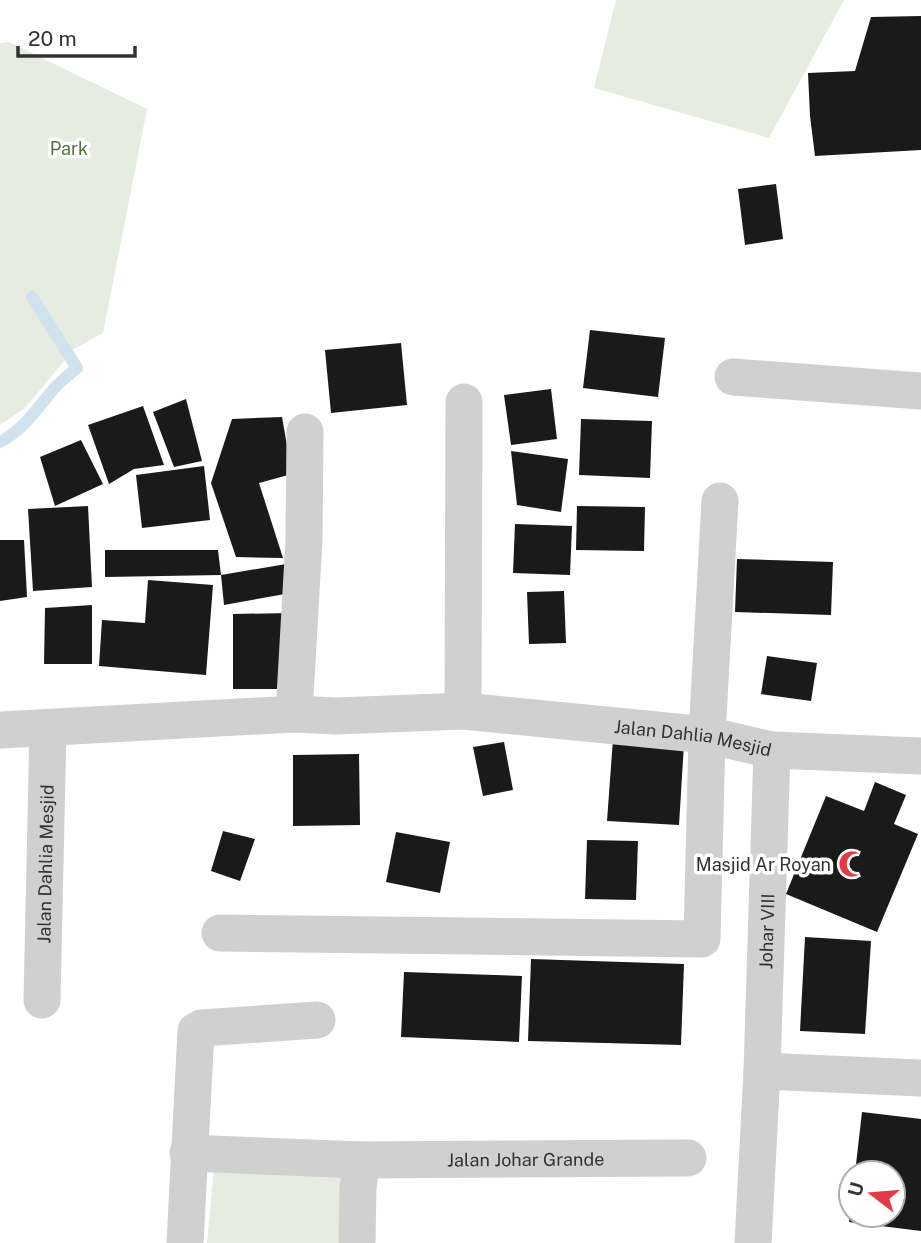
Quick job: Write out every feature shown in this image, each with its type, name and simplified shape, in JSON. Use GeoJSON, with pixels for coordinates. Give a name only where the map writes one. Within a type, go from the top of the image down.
{"type":"FeatureCollection","features":[{"type":"Feature","properties":{"kind":"street"},"geometry":{"type":"LineString","coordinates":[[733,377],[921,391]]}},
{"type":"Feature","properties":{"kind":"street"},"geometry":{"type":"LineString","coordinates":[[463,711],[464,402]]}},
{"type":"Feature","properties":{"kind":"street"},"geometry":{"type":"LineString","coordinates":[[294,714],[304,540],[305,432]]}},
{"type":"Feature","properties":{"kind":"street"},"geometry":{"type":"LineString","coordinates":[[220,933],[702,939],[707,735],[720,500]]}},
{"type":"Feature","properties":{"kind":"street","name":"Jalan Dahlia Mesjid"},"geometry":{"type":"LineString","coordinates":[[0,730],[294,714],[337,716],[463,711],[707,735],[772,750],[921,756]]}},
{"type":"Feature","properties":{"kind":"street","name":"Jalan Dahlia Mesjid"},"geometry":{"type":"LineString","coordinates":[[42,1000],[48,728]]}},
{"type":"Feature","properties":{"kind":"street","name":"Johar VIII"},"geometry":{"type":"LineString","coordinates":[[753,1243],[762,1071],[772,750]]}},
{"type":"Feature","properties":{"kind":"street"},"geometry":{"type":"LineString","coordinates":[[185,1243],[196,1031],[215,1027],[317,1020]]}},
{"type":"Feature","properties":{"kind":"street"},"geometry":{"type":"LineString","coordinates":[[762,1071],[920,1078]]}},
{"type":"Feature","properties":{"kind":"street","name":"Jalan Johar Grande"},"geometry":{"type":"LineString","coordinates":[[188,1153],[362,1160],[688,1158]]}},
{"type":"Feature","properties":{"kind":"street"},"geometry":{"type":"LineString","coordinates":[[357,1243],[358,1187],[362,1160]]}},
{"type":"Feature","properties":{"kind":"green space"},"geometry":{"type":"Polygon","coordinates":[[[616,0],[844,0],[769,138],[594,88],[616,0]]]}},
{"type":"Feature","properties":{"kind":"green space","name":"Park"},"geometry":{"type":"Polygon","coordinates":[[[9,42],[147,109],[103,333],[74,349],[25,408],[0,425],[0,43],[9,42]]]}},
{"type":"Feature","properties":{"kind":"green space"},"geometry":{"type":"Polygon","coordinates":[[[215,1157],[347,1168],[342,1243],[207,1243],[215,1157]]]}},
{"type":"Feature","properties":{"kind":"building"},"geometry":{"type":"Polygon","coordinates":[[[921,16],[921,150],[815,156],[808,73],[855,71],[871,17],[921,16]]]}},
{"type":"Feature","properties":{"kind":"building"},"geometry":{"type":"Polygon","coordinates":[[[776,184],[783,239],[745,245],[738,189],[776,184]]]}},
{"type":"Feature","properties":{"kind":"building"},"geometry":{"type":"Polygon","coordinates":[[[590,330],[665,338],[658,397],[583,388],[590,330]]]}},
{"type":"Feature","properties":{"kind":"building"},"geometry":{"type":"Polygon","coordinates":[[[401,343],[407,405],[331,413],[325,350],[401,343]]]}},
{"type":"Feature","properties":{"kind":"building"},"geometry":{"type":"Polygon","coordinates":[[[551,389],[557,439],[511,445],[504,395],[551,389]]]}},
{"type":"Feature","properties":{"kind":"building"},"geometry":{"type":"Polygon","coordinates":[[[186,399],[202,461],[174,467],[153,412],[186,399]]]}},
{"type":"Feature","properties":{"kind":"building"},"geometry":{"type":"Polygon","coordinates":[[[143,406],[164,465],[134,469],[109,484],[88,425],[143,406]]]}},
{"type":"Feature","properties":{"kind":"building"},"geometry":{"type":"Polygon","coordinates":[[[282,417],[292,474],[259,483],[283,558],[236,557],[211,483],[232,419],[282,417]]]}},
{"type":"Feature","properties":{"kind":"building"},"geometry":{"type":"Polygon","coordinates":[[[581,419],[652,421],[650,478],[579,475],[581,419]]]}},
{"type":"Feature","properties":{"kind":"building"},"geometry":{"type":"Polygon","coordinates":[[[81,440],[103,484],[55,506],[40,457],[81,440]]]}},
{"type":"Feature","properties":{"kind":"building"},"geometry":{"type":"Polygon","coordinates":[[[511,451],[568,459],[561,512],[517,505],[511,451]]]}},
{"type":"Feature","properties":{"kind":"building"},"geometry":{"type":"Polygon","coordinates":[[[204,466],[210,520],[142,528],[136,475],[204,466]]]}},
{"type":"Feature","properties":{"kind":"building"},"geometry":{"type":"Polygon","coordinates":[[[88,506],[92,587],[33,591],[28,509],[88,506]]]}},
{"type":"Feature","properties":{"kind":"building"},"geometry":{"type":"Polygon","coordinates":[[[577,506],[645,507],[644,551],[576,550],[577,506]]]}},
{"type":"Feature","properties":{"kind":"building"},"geometry":{"type":"Polygon","coordinates":[[[515,524],[572,526],[570,575],[513,573],[515,524]]]}},
{"type":"Feature","properties":{"kind":"building"},"geometry":{"type":"Polygon","coordinates":[[[0,540],[24,540],[27,597],[0,601],[0,540]]]}},
{"type":"Feature","properties":{"kind":"building"},"geometry":{"type":"Polygon","coordinates":[[[105,550],[218,550],[221,575],[105,577],[105,550]]]}},
{"type":"Feature","properties":{"kind":"building"},"geometry":{"type":"Polygon","coordinates":[[[737,559],[833,562],[831,615],[735,612],[737,559]]]}},
{"type":"Feature","properties":{"kind":"building"},"geometry":{"type":"Polygon","coordinates":[[[298,562],[296,592],[224,605],[221,575],[298,562]]]}},
{"type":"Feature","properties":{"kind":"building"},"geometry":{"type":"Polygon","coordinates":[[[148,580],[213,585],[206,675],[99,666],[102,620],[145,623],[148,580]]]}},
{"type":"Feature","properties":{"kind":"building"},"geometry":{"type":"Polygon","coordinates":[[[564,591],[566,643],[529,644],[527,592],[564,591]]]}},
{"type":"Feature","properties":{"kind":"building"},"geometry":{"type":"Polygon","coordinates":[[[92,605],[92,664],[44,664],[45,608],[92,605]]]}},
{"type":"Feature","properties":{"kind":"building"},"geometry":{"type":"Polygon","coordinates":[[[290,613],[290,689],[233,689],[233,614],[290,613]]]}},
{"type":"Feature","properties":{"kind":"building"},"geometry":{"type":"Polygon","coordinates":[[[767,656],[817,663],[811,701],[761,694],[767,656]]]}},
{"type":"Feature","properties":{"kind":"building"},"geometry":{"type":"Polygon","coordinates":[[[613,739],[684,744],[679,825],[607,821],[613,739]]]}},
{"type":"Feature","properties":{"kind":"building"},"geometry":{"type":"Polygon","coordinates":[[[504,742],[513,790],[483,796],[473,747],[504,742]]]}},
{"type":"Feature","properties":{"kind":"building"},"geometry":{"type":"Polygon","coordinates":[[[359,754],[360,825],[293,826],[293,755],[359,754]]]}},
{"type":"Feature","properties":{"kind":"building","name":"Masjid Ar Royan"},"geometry":{"type":"Polygon","coordinates":[[[875,782],[906,795],[894,824],[918,834],[877,932],[786,894],[826,796],[864,811],[875,782]]]}},
{"type":"Feature","properties":{"kind":"building"},"geometry":{"type":"Polygon","coordinates":[[[223,831],[255,839],[240,881],[211,871],[223,831]]]}},
{"type":"Feature","properties":{"kind":"building"},"geometry":{"type":"Polygon","coordinates":[[[396,832],[450,842],[440,893],[386,882],[396,832]]]}},
{"type":"Feature","properties":{"kind":"building"},"geometry":{"type":"Polygon","coordinates":[[[587,840],[638,841],[636,900],[585,899],[587,840]]]}},
{"type":"Feature","properties":{"kind":"building"},"geometry":{"type":"Polygon","coordinates":[[[805,937],[871,941],[865,1034],[800,1031],[805,937]]]}},
{"type":"Feature","properties":{"kind":"building"},"geometry":{"type":"Polygon","coordinates":[[[531,959],[684,964],[681,1045],[528,1041],[531,959]]]}},
{"type":"Feature","properties":{"kind":"building"},"geometry":{"type":"Polygon","coordinates":[[[404,972],[522,976],[519,1042],[401,1037],[404,972]]]}},
{"type":"Feature","properties":{"kind":"building"},"geometry":{"type":"Polygon","coordinates":[[[862,1112],[921,1119],[921,1231],[905,1229],[907,1159],[857,1159],[862,1112]]]}},
{"type":"Feature","properties":{"kind":"waterway"},"geometry":{"type":"LineString","coordinates":[[0,442],[22,426],[55,388],[77,368],[32,297]]}},
{"type":"Feature","properties":{"kind":"place","name":"Masjid Ar Royan"},"geometry":{"type":"Point","coordinates":[852,864]}}]}
